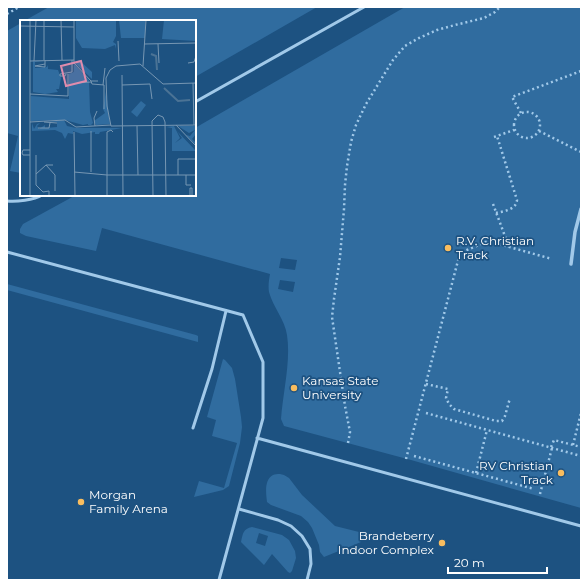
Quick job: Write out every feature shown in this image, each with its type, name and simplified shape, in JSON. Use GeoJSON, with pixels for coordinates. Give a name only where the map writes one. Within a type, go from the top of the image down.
{"type":"FeatureCollection","features":[{"type":"Feature","properties":{"kind":"street"},"geometry":{"type":"LineString","coordinates":[[571,264],[575,232],[581,209]]}},
{"type":"Feature","properties":{"kind":"lane"},"geometry":{"type":"LineString","coordinates":[[196,101],[364,7]]}},
{"type":"Feature","properties":{"kind":"lane"},"geometry":{"type":"LineString","coordinates":[[7,201],[40,196]]}},
{"type":"Feature","properties":{"kind":"lane"},"geometry":{"type":"LineString","coordinates":[[7,252],[243,315],[263,362],[263,418],[239,509],[218,580]]}},
{"type":"Feature","properties":{"kind":"lane"},"geometry":{"type":"LineString","coordinates":[[192,428],[212,369],[226,311]]}},
{"type":"Feature","properties":{"kind":"lane"},"geometry":{"type":"LineString","coordinates":[[257,438],[581,526]]}},
{"type":"Feature","properties":{"kind":"lane"},"geometry":{"type":"LineString","coordinates":[[239,509],[278,520],[291,526],[302,536],[310,549],[311,564],[307,580]]}},
{"type":"Feature","properties":{"kind":"path"},"geometry":{"type":"LineString","coordinates":[[7,14],[19,7]]}},
{"type":"Feature","properties":{"kind":"path"},"geometry":{"type":"LineString","coordinates":[[348,443],[350,432],[344,406],[332,317],[340,257],[345,185],[351,142],[356,125],[366,104],[393,60],[406,46],[437,30],[455,24],[484,18],[495,12],[500,7]]}},
{"type":"Feature","properties":{"kind":"path"},"geometry":{"type":"LineString","coordinates":[[521,113],[512,96],[581,71]]}},
{"type":"Feature","properties":{"kind":"path"},"geometry":{"type":"LineString","coordinates":[[521,113],[531,113],[538,118],[540,126],[539,131],[529,139],[520,137],[514,130],[514,122],[521,113]]}},
{"type":"Feature","properties":{"kind":"path"},"geometry":{"type":"LineString","coordinates":[[496,213],[514,208],[517,205],[517,200],[495,136],[514,130]]}},
{"type":"Feature","properties":{"kind":"path"},"geometry":{"type":"LineString","coordinates":[[539,131],[581,152]]}},
{"type":"Feature","properties":{"kind":"path"},"geometry":{"type":"LineString","coordinates":[[493,204],[509,247]]}},
{"type":"Feature","properties":{"kind":"path"},"geometry":{"type":"LineString","coordinates":[[406,459],[460,253],[488,242],[571,264]]}},
{"type":"Feature","properties":{"kind":"path"},"geometry":{"type":"LineString","coordinates":[[426,384],[448,389],[446,398],[454,409],[496,421],[502,421],[510,398]]}},
{"type":"Feature","properties":{"kind":"path"},"geometry":{"type":"LineString","coordinates":[[426,413],[581,456]]}},
{"type":"Feature","properties":{"kind":"path"},"geometry":{"type":"LineString","coordinates":[[573,445],[581,413]]}},
{"type":"Feature","properties":{"kind":"path"},"geometry":{"type":"LineString","coordinates":[[476,473],[487,430]]}},
{"type":"Feature","properties":{"kind":"path"},"geometry":{"type":"LineString","coordinates":[[540,494],[554,440],[581,447]]}},
{"type":"Feature","properties":{"kind":"path"},"geometry":{"type":"LineString","coordinates":[[414,456],[534,489]]}},
{"type":"Feature","properties":{"kind":"shaded area"},"geometry":{"type":"Polygon","coordinates":[[[49,7],[317,7],[196,76],[196,20],[26,20],[49,7]]]}},
{"type":"Feature","properties":{"kind":"shaded area","name":"R.V. Christian Track"},"geometry":{"type":"Polygon","coordinates":[[[405,7],[581,7],[581,508],[284,426],[281,419],[288,345],[286,329],[269,292],[270,274],[102,228],[96,251],[26,236],[20,233],[20,229],[23,224],[74,196],[196,196],[196,127],[405,7]],[[281,258],[279,268],[295,270],[297,260],[281,258]],[[280,280],[278,289],[293,292],[295,282],[280,280]]]}},
{"type":"Feature","properties":{"kind":"shaded area"},"geometry":{"type":"Polygon","coordinates":[[[20,24],[20,173],[10,171],[18,136],[7,133],[7,31],[20,24]]]}},
{"type":"Feature","properties":{"kind":"shaded area"},"geometry":{"type":"Polygon","coordinates":[[[7,284],[196,335],[198,336],[198,342],[7,290],[7,284]]]}},
{"type":"Feature","properties":{"kind":"shaded area"},"geometry":{"type":"Polygon","coordinates":[[[223,359],[232,368],[235,379],[242,427],[240,443],[229,486],[223,490],[194,497],[199,481],[224,488],[237,443],[212,436],[216,420],[207,417],[223,359]]]}},
{"type":"Feature","properties":{"kind":"shaded area"},"geometry":{"type":"Polygon","coordinates":[[[280,474],[289,478],[302,495],[335,526],[363,533],[361,542],[324,557],[320,552],[319,545],[308,522],[301,516],[271,505],[267,502],[266,487],[268,480],[273,475],[280,474]]]}},
{"type":"Feature","properties":{"kind":"shaded area"},"geometry":{"type":"Polygon","coordinates":[[[252,527],[282,535],[289,540],[295,551],[296,558],[290,573],[272,554],[264,565],[241,542],[244,532],[252,527]],[[259,533],[256,543],[265,546],[268,536],[259,533]]]}},
{"type":"Feature","properties":{"kind":"place","name":"R.V. Christian Track"},"geometry":{"type":"Point","coordinates":[448,248]}},
{"type":"Feature","properties":{"kind":"place","name":"Kansas State University"},"geometry":{"type":"Point","coordinates":[294,388]}},
{"type":"Feature","properties":{"kind":"place","name":"RV Christian Track"},"geometry":{"type":"Point","coordinates":[561,473]}},
{"type":"Feature","properties":{"kind":"place","name":"Morgan Family Arena"},"geometry":{"type":"Point","coordinates":[81,502]}},
{"type":"Feature","properties":{"kind":"place","name":"Brandeberry Indoor Complex"},"geometry":{"type":"Point","coordinates":[442,543]}}]}
